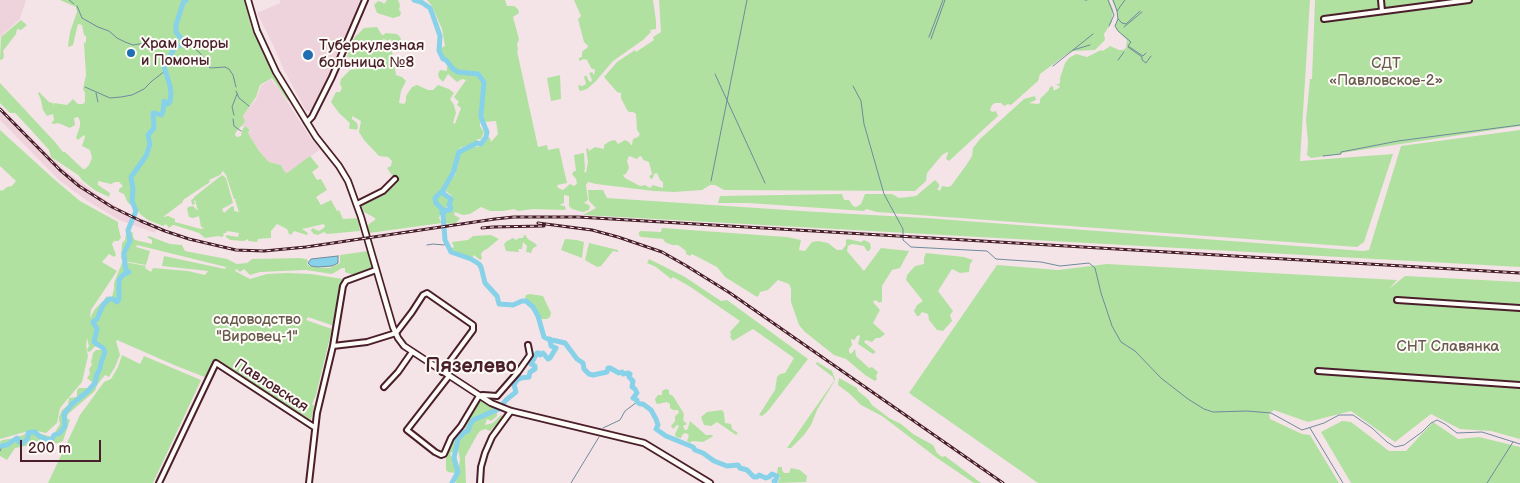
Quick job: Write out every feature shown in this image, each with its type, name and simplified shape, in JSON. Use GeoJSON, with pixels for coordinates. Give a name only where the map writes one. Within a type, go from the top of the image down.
{"type":"FeatureCollection","features":[{"type":"Feature","properties":{"kind":"main road"},"geometry":{"type":"LineString","coordinates":[[248,0],[255,26],[276,72],[307,122],[344,173],[357,204],[396,333],[401,342],[412,352],[491,403],[511,411],[644,443],[710,483]]}},
{"type":"Feature","properties":{"kind":"street"},"geometry":{"type":"LineString","coordinates":[[307,122],[312,117],[332,77],[365,0]]}},
{"type":"Feature","properties":{"kind":"street"},"geometry":{"type":"LineString","coordinates":[[1381,0],[1382,11]]}},
{"type":"Feature","properties":{"kind":"street"},"geometry":{"type":"LineString","coordinates":[[1324,19],[1469,0]]}},
{"type":"Feature","properties":{"kind":"street"},"geometry":{"type":"LineString","coordinates":[[357,204],[383,190],[395,180]]}},
{"type":"Feature","properties":{"kind":"street"},"geometry":{"type":"LineString","coordinates":[[309,483],[314,427],[344,282],[376,270]]}},
{"type":"Feature","properties":{"kind":"street"},"geometry":{"type":"LineString","coordinates":[[332,346],[367,342],[396,333],[423,295],[427,293],[473,325],[474,330],[442,372]]}},
{"type":"Feature","properties":{"kind":"street"},"geometry":{"type":"LineString","coordinates":[[1397,300],[1520,308]]}},
{"type":"Feature","properties":{"kind":"street"},"geometry":{"type":"LineString","coordinates":[[449,376],[407,430],[441,455],[444,454],[451,438],[461,426],[479,396],[497,396],[518,372],[530,355],[528,344]]}},
{"type":"Feature","properties":{"kind":"street"},"geometry":{"type":"LineString","coordinates":[[384,387],[398,372],[412,352]]}},
{"type":"Feature","properties":{"kind":"street","name":"Павловская"},"geometry":{"type":"LineString","coordinates":[[159,483],[216,363],[314,427]]}},
{"type":"Feature","properties":{"kind":"street"},"geometry":{"type":"LineString","coordinates":[[1318,371],[1520,385]]}},
{"type":"Feature","properties":{"kind":"street"},"geometry":{"type":"LineString","coordinates":[[480,483],[481,467],[485,453],[492,437],[511,411]]}},
{"type":"Feature","properties":{"kind":"shaded area"},"geometry":{"type":"Polygon","coordinates":[[[0,0],[26,0],[20,19],[0,37],[0,0]]]}},
{"type":"Feature","properties":{"kind":"shaded area","name":"Туберкулезная больница №8"},"geometry":{"type":"Polygon","coordinates":[[[280,0],[360,0],[311,111],[306,111],[257,13],[280,3],[280,0]]]}},
{"type":"Feature","properties":{"kind":"shaded area"},"geometry":{"type":"Polygon","coordinates":[[[271,79],[312,140],[321,149],[287,173],[281,165],[269,162],[259,151],[248,133],[251,131],[248,127],[241,126],[242,117],[256,99],[261,86],[271,79]]]}},
{"type":"Feature","properties":{"kind":"shaded area"},"geometry":{"type":"Polygon","coordinates":[[[0,106],[67,172],[107,201],[129,214],[157,226],[155,233],[119,220],[86,200],[60,181],[0,120],[0,106]]]}},
{"type":"Feature","properties":{"kind":"green space"},"geometry":{"type":"Polygon","coordinates":[[[60,0],[245,0],[251,26],[269,65],[290,100],[288,101],[272,78],[260,85],[256,97],[243,116],[245,122],[235,135],[237,137],[241,136],[242,130],[245,126],[247,127],[250,130],[248,133],[259,151],[269,162],[281,165],[287,173],[310,156],[319,167],[312,172],[317,180],[321,179],[327,190],[316,197],[321,205],[331,200],[343,219],[358,218],[360,231],[327,234],[324,232],[318,235],[311,231],[312,228],[319,231],[325,227],[324,224],[302,229],[308,233],[307,235],[294,231],[291,235],[287,229],[277,224],[271,231],[271,238],[258,239],[257,242],[248,241],[248,239],[244,241],[230,240],[226,235],[238,237],[239,233],[227,231],[223,233],[222,237],[205,238],[199,233],[177,226],[173,225],[169,228],[166,224],[163,226],[148,220],[140,214],[137,208],[128,203],[124,194],[119,192],[119,189],[123,186],[119,182],[111,184],[98,181],[98,185],[110,193],[109,197],[96,191],[78,175],[51,157],[49,150],[15,113],[10,113],[0,103],[0,83],[63,152],[85,169],[92,158],[90,150],[82,146],[84,135],[78,140],[76,138],[80,126],[78,117],[74,118],[75,125],[70,128],[58,123],[51,123],[54,120],[53,114],[47,116],[43,110],[38,93],[53,103],[53,106],[54,103],[67,105],[73,99],[78,104],[85,102],[83,89],[86,75],[84,43],[86,42],[86,36],[84,35],[82,25],[78,24],[73,45],[68,46],[70,32],[77,12],[76,7],[60,0]],[[223,171],[220,175],[209,180],[210,182],[183,200],[183,202],[163,217],[168,216],[175,219],[175,222],[201,229],[204,228],[201,227],[199,216],[189,217],[187,209],[193,206],[198,211],[195,200],[193,205],[191,200],[222,175],[226,178],[233,203],[222,209],[224,213],[232,206],[234,211],[239,212],[235,200],[237,200],[234,199],[226,175],[223,171]]]}},
{"type":"Feature","properties":{"kind":"green space"},"geometry":{"type":"Polygon","coordinates":[[[387,0],[398,0],[400,16],[393,18],[377,13],[374,5],[378,1],[384,4],[387,0]]]}},
{"type":"Feature","properties":{"kind":"green space"},"geometry":{"type":"Polygon","coordinates":[[[427,0],[505,0],[507,6],[514,6],[518,9],[519,13],[513,17],[519,39],[517,51],[538,147],[547,145],[548,150],[559,148],[567,183],[557,185],[558,188],[563,190],[570,184],[574,186],[577,184],[572,174],[576,171],[574,155],[584,153],[584,171],[586,173],[588,162],[586,149],[588,148],[589,151],[595,147],[604,149],[604,145],[615,140],[618,144],[625,140],[632,145],[633,139],[640,134],[637,130],[636,114],[627,110],[621,98],[621,93],[617,92],[604,77],[617,62],[654,40],[653,37],[661,32],[659,0],[1109,0],[1113,9],[1112,22],[1104,34],[1105,40],[1095,50],[1074,51],[1067,54],[1040,74],[1038,81],[1011,105],[1004,106],[1001,103],[995,103],[992,105],[990,110],[992,112],[996,111],[998,116],[949,161],[946,159],[947,152],[942,155],[927,173],[926,181],[915,191],[724,190],[715,185],[710,185],[702,190],[674,192],[588,182],[586,185],[588,200],[584,203],[590,207],[589,210],[583,212],[572,209],[569,206],[569,196],[564,195],[564,203],[559,205],[565,206],[566,209],[564,210],[533,209],[518,211],[514,209],[490,211],[481,207],[470,214],[463,215],[455,212],[454,215],[460,218],[456,223],[446,223],[445,211],[453,209],[450,206],[452,196],[445,189],[456,174],[461,153],[481,146],[487,137],[490,138],[491,142],[498,134],[496,121],[484,122],[484,117],[480,114],[480,126],[484,132],[481,139],[477,139],[477,142],[460,148],[457,151],[452,171],[442,189],[449,199],[446,208],[442,210],[439,218],[442,223],[369,233],[368,226],[375,218],[364,212],[361,205],[377,195],[383,196],[383,193],[396,181],[387,168],[391,166],[392,161],[388,157],[379,156],[364,140],[359,132],[361,121],[352,116],[358,128],[356,130],[350,129],[350,123],[331,102],[336,92],[340,92],[342,88],[340,84],[341,79],[350,70],[356,69],[358,64],[355,58],[347,57],[355,37],[364,28],[377,27],[382,35],[385,33],[397,34],[403,45],[400,48],[392,43],[391,39],[381,41],[390,46],[396,75],[406,81],[401,91],[399,103],[404,104],[406,96],[412,87],[417,85],[428,90],[433,90],[438,85],[449,89],[454,93],[450,99],[456,113],[453,123],[455,124],[461,108],[457,105],[459,102],[454,97],[466,80],[462,79],[457,82],[448,74],[443,82],[439,78],[440,70],[447,71],[449,64],[441,53],[441,48],[445,46],[442,29],[432,6],[427,0]],[[629,156],[627,161],[629,168],[626,174],[623,175],[625,178],[640,186],[645,185],[650,188],[653,185],[663,188],[663,182],[657,173],[651,179],[649,176],[652,174],[649,162],[643,160],[640,156],[637,159],[629,156]]]}},
{"type":"Feature","properties":{"kind":"green space"},"geometry":{"type":"Polygon","coordinates":[[[574,0],[653,0],[656,21],[656,29],[650,30],[651,32],[643,40],[613,61],[595,82],[587,89],[581,91],[578,85],[586,84],[584,77],[586,75],[591,82],[589,73],[592,72],[594,75],[595,70],[591,68],[587,60],[579,61],[579,58],[582,57],[582,52],[588,46],[584,42],[578,19],[581,16],[574,0]]]}},
{"type":"Feature","properties":{"kind":"green space"},"geometry":{"type":"Polygon","coordinates":[[[1112,0],[1310,0],[1300,161],[1393,154],[1364,242],[1357,247],[877,212],[866,209],[864,211],[748,203],[718,203],[720,196],[842,194],[844,200],[849,200],[856,207],[861,204],[865,194],[892,194],[899,198],[916,196],[935,180],[939,184],[937,189],[940,191],[942,186],[951,186],[972,156],[973,148],[980,139],[1024,99],[1035,96],[1036,100],[1029,103],[1038,104],[1049,88],[1052,86],[1053,90],[1055,90],[1059,88],[1060,86],[1056,85],[1060,83],[1065,63],[1069,58],[1076,54],[1087,57],[1110,46],[1119,50],[1126,48],[1127,40],[1115,26],[1118,18],[1112,0]]]}},
{"type":"Feature","properties":{"kind":"green space","name":"СДТ «Павловское-2»"},"geometry":{"type":"Polygon","coordinates":[[[1315,0],[1520,0],[1520,126],[1311,158],[1307,155],[1306,120],[1310,79],[1312,79],[1315,0]]]}},
{"type":"Feature","properties":{"kind":"green space"},"geometry":{"type":"Polygon","coordinates":[[[21,20],[27,25],[21,30],[17,29],[16,34],[3,51],[3,59],[0,60],[1,37],[21,20]]]}},
{"type":"Feature","properties":{"kind":"green space"},"geometry":{"type":"Polygon","coordinates":[[[560,75],[561,99],[551,101],[547,78],[560,75]]]}},
{"type":"Feature","properties":{"kind":"green space","name":"садоводство \"Вировец-1\""},"geometry":{"type":"Polygon","coordinates":[[[0,130],[80,201],[118,222],[121,238],[112,244],[116,255],[114,257],[109,254],[102,262],[117,271],[91,310],[90,318],[95,309],[107,296],[108,301],[111,301],[114,283],[122,263],[146,266],[145,268],[151,272],[153,268],[188,271],[205,275],[208,271],[162,266],[164,256],[225,269],[226,267],[137,245],[136,247],[150,251],[146,265],[124,261],[121,258],[122,243],[125,240],[127,229],[133,233],[135,240],[152,244],[152,240],[147,237],[149,236],[170,244],[182,245],[185,251],[227,259],[237,264],[247,263],[252,259],[299,258],[308,260],[307,264],[312,267],[330,268],[340,263],[340,255],[368,251],[373,268],[353,275],[345,272],[345,268],[332,274],[306,270],[260,272],[250,275],[244,269],[240,272],[236,269],[235,271],[250,279],[267,274],[287,273],[311,274],[343,279],[334,326],[308,317],[306,320],[332,329],[316,395],[312,404],[314,406],[311,420],[234,373],[216,359],[207,378],[117,340],[120,355],[115,367],[109,377],[105,375],[95,391],[68,414],[67,418],[70,420],[63,441],[49,446],[41,443],[15,448],[7,460],[0,456],[0,449],[2,447],[0,442],[2,440],[16,438],[32,431],[52,437],[60,424],[59,417],[62,410],[68,405],[69,398],[77,397],[77,390],[79,388],[91,388],[93,386],[93,383],[87,378],[90,374],[89,369],[92,365],[93,353],[102,348],[99,346],[94,347],[88,352],[87,338],[86,346],[88,356],[82,382],[60,408],[57,423],[46,433],[32,430],[0,439],[0,190],[2,191],[12,186],[16,181],[0,166],[0,130]]]}},
{"type":"Feature","properties":{"kind":"green space"},"geometry":{"type":"Polygon","coordinates":[[[1520,130],[1520,267],[583,215],[596,208],[589,201],[588,190],[603,190],[607,198],[926,218],[1363,251],[1369,250],[1401,146],[1520,130]]]}},
{"type":"Feature","properties":{"kind":"green space"},"geometry":{"type":"Polygon","coordinates":[[[662,228],[787,237],[801,240],[799,250],[805,251],[812,242],[828,243],[837,250],[842,250],[848,239],[861,242],[864,240],[870,243],[871,248],[869,251],[864,246],[852,244],[848,246],[847,251],[864,271],[881,248],[909,251],[900,268],[892,270],[882,286],[882,301],[880,303],[875,300],[873,302],[880,310],[873,323],[885,334],[872,342],[866,340],[864,342],[876,352],[873,354],[858,344],[859,335],[855,340],[851,339],[852,345],[849,352],[851,354],[855,349],[856,356],[869,368],[872,367],[878,372],[877,379],[875,381],[846,359],[834,355],[805,332],[799,325],[791,302],[789,284],[778,280],[768,290],[760,292],[757,297],[725,277],[717,267],[692,254],[690,256],[686,254],[686,251],[678,245],[672,245],[663,239],[641,237],[639,235],[641,231],[661,232],[662,228]]]}},
{"type":"Feature","properties":{"kind":"green space"},"geometry":{"type":"Polygon","coordinates":[[[491,235],[499,239],[483,251],[481,254],[482,259],[480,260],[474,255],[472,258],[452,252],[450,249],[454,247],[452,242],[468,240],[473,236],[491,235]]]}},
{"type":"Feature","properties":{"kind":"green space"},"geometry":{"type":"Polygon","coordinates":[[[524,235],[537,246],[533,248],[531,253],[526,252],[527,246],[523,242],[522,249],[518,249],[519,252],[506,251],[504,244],[507,241],[513,238],[516,240],[523,238],[524,235]]]}},
{"type":"Feature","properties":{"kind":"green space"},"geometry":{"type":"Polygon","coordinates":[[[565,239],[584,242],[582,258],[561,250],[565,239]]]}},
{"type":"Feature","properties":{"kind":"green space"},"geometry":{"type":"Polygon","coordinates":[[[589,243],[618,250],[618,252],[613,251],[601,266],[597,267],[585,260],[589,243]]]}},
{"type":"Feature","properties":{"kind":"green space"},"geometry":{"type":"Polygon","coordinates":[[[926,253],[964,257],[973,260],[970,264],[969,272],[960,273],[952,269],[938,291],[953,311],[950,315],[952,321],[943,331],[937,330],[929,320],[928,314],[922,312],[917,316],[914,311],[917,305],[923,301],[906,280],[907,275],[915,266],[924,264],[926,253]]]}},
{"type":"Feature","properties":{"kind":"green space"},"geometry":{"type":"Polygon","coordinates":[[[649,259],[685,277],[721,301],[727,300],[808,359],[768,411],[762,416],[759,415],[775,390],[777,377],[785,373],[794,358],[753,329],[733,341],[730,337],[730,332],[740,321],[689,286],[673,277],[671,279],[656,267],[647,263],[649,259]]]}},
{"type":"Feature","properties":{"kind":"green space","name":"СНТ Славянка"},"geometry":{"type":"Polygon","coordinates":[[[1107,264],[1397,280],[1389,289],[1405,276],[1520,282],[1520,439],[1491,431],[1460,429],[1431,414],[1395,442],[1351,411],[1308,422],[1274,410],[1269,414],[1270,419],[1302,434],[1310,435],[1339,483],[1038,483],[909,393],[997,265],[1058,270],[1107,264]]]}},
{"type":"Feature","properties":{"kind":"green space"},"geometry":{"type":"Polygon","coordinates":[[[526,295],[543,296],[551,313],[550,317],[541,319],[534,307],[525,298],[526,295]]]}},
{"type":"Feature","properties":{"kind":"green space"},"geometry":{"type":"Polygon","coordinates":[[[122,355],[140,364],[144,356],[201,380],[153,483],[48,483],[80,415],[104,382],[111,379],[122,355]]]}},
{"type":"Feature","properties":{"kind":"green space"},"geometry":{"type":"Polygon","coordinates":[[[817,362],[832,371],[835,379],[834,382],[804,435],[791,448],[787,448],[834,381],[833,377],[816,364],[817,362]]]}},
{"type":"Feature","properties":{"kind":"green space"},"geometry":{"type":"Polygon","coordinates":[[[839,378],[857,388],[872,405],[913,434],[933,445],[937,453],[942,457],[945,456],[981,483],[974,483],[937,458],[882,416],[861,405],[838,385],[839,378]]]}},
{"type":"Feature","properties":{"kind":"green space"},"geometry":{"type":"Polygon","coordinates":[[[669,390],[669,394],[673,396],[683,412],[683,420],[687,424],[683,426],[685,430],[687,430],[690,421],[706,435],[713,435],[712,437],[703,442],[692,441],[690,443],[687,441],[689,435],[686,433],[681,438],[676,437],[675,434],[679,426],[677,425],[673,429],[671,426],[675,421],[675,416],[679,413],[678,410],[670,408],[670,404],[667,402],[658,404],[655,399],[658,395],[662,395],[662,391],[669,390]]]}},
{"type":"Feature","properties":{"kind":"green space"},"geometry":{"type":"Polygon","coordinates":[[[478,401],[482,401],[497,411],[497,416],[491,421],[487,419],[485,425],[493,423],[501,415],[503,418],[490,431],[485,429],[477,435],[465,457],[466,483],[456,483],[460,459],[458,450],[455,448],[450,453],[457,471],[455,473],[446,470],[446,454],[455,434],[460,429],[465,433],[469,431],[471,423],[467,429],[462,427],[478,401]]]}},
{"type":"Feature","properties":{"kind":"green space"},"geometry":{"type":"Polygon","coordinates":[[[722,410],[725,423],[731,424],[732,429],[738,433],[736,435],[717,422],[711,426],[704,425],[701,417],[707,412],[722,410]]]}},
{"type":"Feature","properties":{"kind":"green space"},"geometry":{"type":"Polygon","coordinates":[[[1342,421],[1351,422],[1389,451],[1406,451],[1433,422],[1458,439],[1479,437],[1520,447],[1520,483],[1351,483],[1321,432],[1342,421]]]}},
{"type":"Feature","properties":{"kind":"green space"},"geometry":{"type":"Polygon","coordinates":[[[778,467],[782,467],[784,473],[789,473],[791,468],[800,470],[807,476],[806,482],[778,483],[780,478],[777,473],[778,467]]]}},
{"type":"Feature","properties":{"kind":"water"},"geometry":{"type":"Polygon","coordinates":[[[338,256],[338,263],[332,266],[317,267],[311,266],[308,263],[311,259],[338,256]]]}},
{"type":"Feature","properties":{"kind":"waterway"},"geometry":{"type":"LineString","coordinates":[[69,0],[74,4]]}},
{"type":"Feature","properties":{"kind":"waterway"},"geometry":{"type":"LineString","coordinates":[[0,446],[7,445],[17,438],[19,442],[23,443],[28,438],[28,433],[32,432],[48,440],[52,439],[65,426],[64,414],[95,383],[105,352],[103,348],[94,342],[97,329],[93,322],[97,319],[103,305],[109,299],[117,302],[119,299],[119,280],[129,272],[126,270],[124,253],[130,241],[128,230],[136,211],[132,201],[131,177],[146,156],[150,144],[148,135],[154,128],[153,113],[161,115],[164,101],[168,104],[170,102],[170,86],[164,66],[174,48],[183,44],[183,41],[176,32],[176,25],[183,3],[186,0]]}},
{"type":"Feature","properties":{"kind":"waterway"},"geometry":{"type":"LineString","coordinates":[[414,0],[430,8],[440,36],[439,51],[443,59],[458,72],[478,74],[484,82],[481,116],[487,132],[486,137],[481,144],[477,143],[459,152],[453,173],[443,190],[444,194],[451,199],[450,210],[446,210],[443,214],[445,240],[451,252],[479,264],[485,283],[497,296],[499,304],[513,305],[526,301],[533,307],[538,316],[544,337],[565,343],[577,359],[583,363],[584,369],[589,374],[607,372],[608,368],[619,373],[630,374],[629,377],[633,381],[632,387],[637,393],[633,398],[651,410],[658,425],[656,429],[666,436],[693,447],[714,461],[727,466],[738,465],[754,477],[759,475],[766,478],[772,474],[777,476],[774,481],[775,483]]}},
{"type":"Feature","properties":{"kind":"waterway"},"geometry":{"type":"LineString","coordinates":[[711,181],[747,0]]}},
{"type":"Feature","properties":{"kind":"waterway"},"geometry":{"type":"LineString","coordinates":[[929,37],[943,0]]}},
{"type":"Feature","properties":{"kind":"waterway"},"geometry":{"type":"LineString","coordinates":[[931,39],[945,0]]}},
{"type":"Feature","properties":{"kind":"waterway"},"geometry":{"type":"LineString","coordinates":[[1108,0],[1114,15],[1109,26]]}},
{"type":"Feature","properties":{"kind":"waterway"},"geometry":{"type":"LineString","coordinates":[[1113,0],[1117,11]]}},
{"type":"Feature","properties":{"kind":"waterway"},"geometry":{"type":"LineString","coordinates":[[1125,0],[1117,11],[1118,19],[1115,26],[1131,42],[1128,46],[1143,56],[1146,53]]}},
{"type":"Feature","properties":{"kind":"waterway"},"geometry":{"type":"LineString","coordinates":[[77,6],[82,18],[109,31],[125,42],[133,45],[156,44],[173,51]]}},
{"type":"Feature","properties":{"kind":"waterway"},"geometry":{"type":"LineString","coordinates":[[1118,19],[1126,24],[1140,11]]}},
{"type":"Feature","properties":{"kind":"waterway"},"geometry":{"type":"LineString","coordinates":[[1124,27],[1142,12]]}},
{"type":"Feature","properties":{"kind":"waterway"},"geometry":{"type":"LineString","coordinates":[[1053,66],[1093,34]]}},
{"type":"Feature","properties":{"kind":"waterway"},"geometry":{"type":"LineString","coordinates":[[183,42],[189,44],[200,53],[210,68],[225,67],[229,69],[233,75],[236,87]]}},
{"type":"Feature","properties":{"kind":"waterway"},"geometry":{"type":"LineString","coordinates":[[1073,50],[1090,45]]}},
{"type":"Feature","properties":{"kind":"waterway"},"geometry":{"type":"LineString","coordinates":[[1128,47],[1142,57],[1142,60],[1146,63],[1151,56]]}},
{"type":"Feature","properties":{"kind":"waterway"},"geometry":{"type":"LineString","coordinates":[[1118,60],[1124,52]]}},
{"type":"Feature","properties":{"kind":"waterway"},"geometry":{"type":"LineString","coordinates":[[85,87],[110,98],[132,95],[144,89],[165,71]]}},
{"type":"Feature","properties":{"kind":"waterway"},"geometry":{"type":"LineString","coordinates":[[715,74],[765,183]]}},
{"type":"Feature","properties":{"kind":"waterway"},"geometry":{"type":"LineString","coordinates":[[853,86],[861,101],[864,124],[884,194],[903,229],[903,240],[911,247],[987,251],[996,259],[1041,262],[1060,266],[1089,263],[1095,268],[1112,326],[1121,342],[1135,351],[1161,378],[1204,409],[1213,412],[1247,411],[1271,413],[1302,430],[1324,423],[1339,415],[1353,415],[1395,447],[1404,445],[1437,420],[1457,433],[1482,432],[1520,444]]}},
{"type":"Feature","properties":{"kind":"waterway"},"geometry":{"type":"LineString","coordinates":[[236,91],[239,98],[249,106]]}},
{"type":"Feature","properties":{"kind":"waterway"},"geometry":{"type":"LineString","coordinates":[[96,93],[98,102]]}},
{"type":"Feature","properties":{"kind":"waterway"},"geometry":{"type":"LineString","coordinates":[[234,115],[232,107],[237,94]]}},
{"type":"Feature","properties":{"kind":"waterway"},"geometry":{"type":"LineString","coordinates":[[233,119],[234,126],[241,131]]}},
{"type":"Feature","properties":{"kind":"waterway"},"geometry":{"type":"LineString","coordinates":[[1323,156],[1341,154],[1341,152],[1398,141],[1520,125]]}},
{"type":"Feature","properties":{"kind":"waterway"},"geometry":{"type":"LineString","coordinates":[[442,213],[442,209],[436,203],[435,198],[443,190]]}},
{"type":"Feature","properties":{"kind":"waterway"},"geometry":{"type":"LineString","coordinates":[[427,245],[444,245],[446,243]]}},
{"type":"Feature","properties":{"kind":"waterway"},"geometry":{"type":"LineString","coordinates":[[452,483],[458,472],[454,458],[458,439],[464,432],[468,431],[473,420],[499,409],[516,392],[514,385],[517,380],[529,377],[530,372],[535,369],[535,366],[531,364],[537,353],[540,355],[543,353],[548,359],[550,358],[556,348],[551,346],[550,339]]}},
{"type":"Feature","properties":{"kind":"waterway"},"geometry":{"type":"LineString","coordinates":[[603,428],[620,420],[625,411],[637,402]]}},
{"type":"Feature","properties":{"kind":"waterway"},"geometry":{"type":"LineString","coordinates":[[1310,428],[1343,483]]}},
{"type":"Feature","properties":{"kind":"waterway"},"geometry":{"type":"LineString","coordinates":[[571,483],[599,437]]}},
{"type":"Feature","properties":{"kind":"waterway"},"geometry":{"type":"LineString","coordinates":[[1487,483],[1513,442]]}},
{"type":"Feature","properties":{"kind":"waterway"},"geometry":{"type":"LineString","coordinates":[[0,451],[2,446]]}},
{"type":"Feature","properties":{"kind":"railway"},"geometry":{"type":"LineString","coordinates":[[0,109],[60,170],[79,186],[112,207],[165,231],[189,239],[236,250],[264,251],[306,247],[514,217],[578,217],[1520,273]]}},
{"type":"Feature","properties":{"kind":"railway"},"geometry":{"type":"LineString","coordinates":[[538,223],[592,230],[662,252],[730,293],[1003,483]]}},
{"type":"Feature","properties":{"kind":"railway"},"geometry":{"type":"LineString","coordinates":[[482,228],[544,226]]}},
{"type":"Feature","properties":{"kind":"place","name":"Храм Флоры и Помоны"},"geometry":{"type":"Point","coordinates":[131,53]}},
{"type":"Feature","properties":{"kind":"place","name":"Туберкулезная больница №8"},"geometry":{"type":"Point","coordinates":[308,55]}},
{"type":"Feature","properties":{"kind":"district","name":"Пязелево"},"geometry":{"type":"Point","coordinates":[471,367]}}]}
